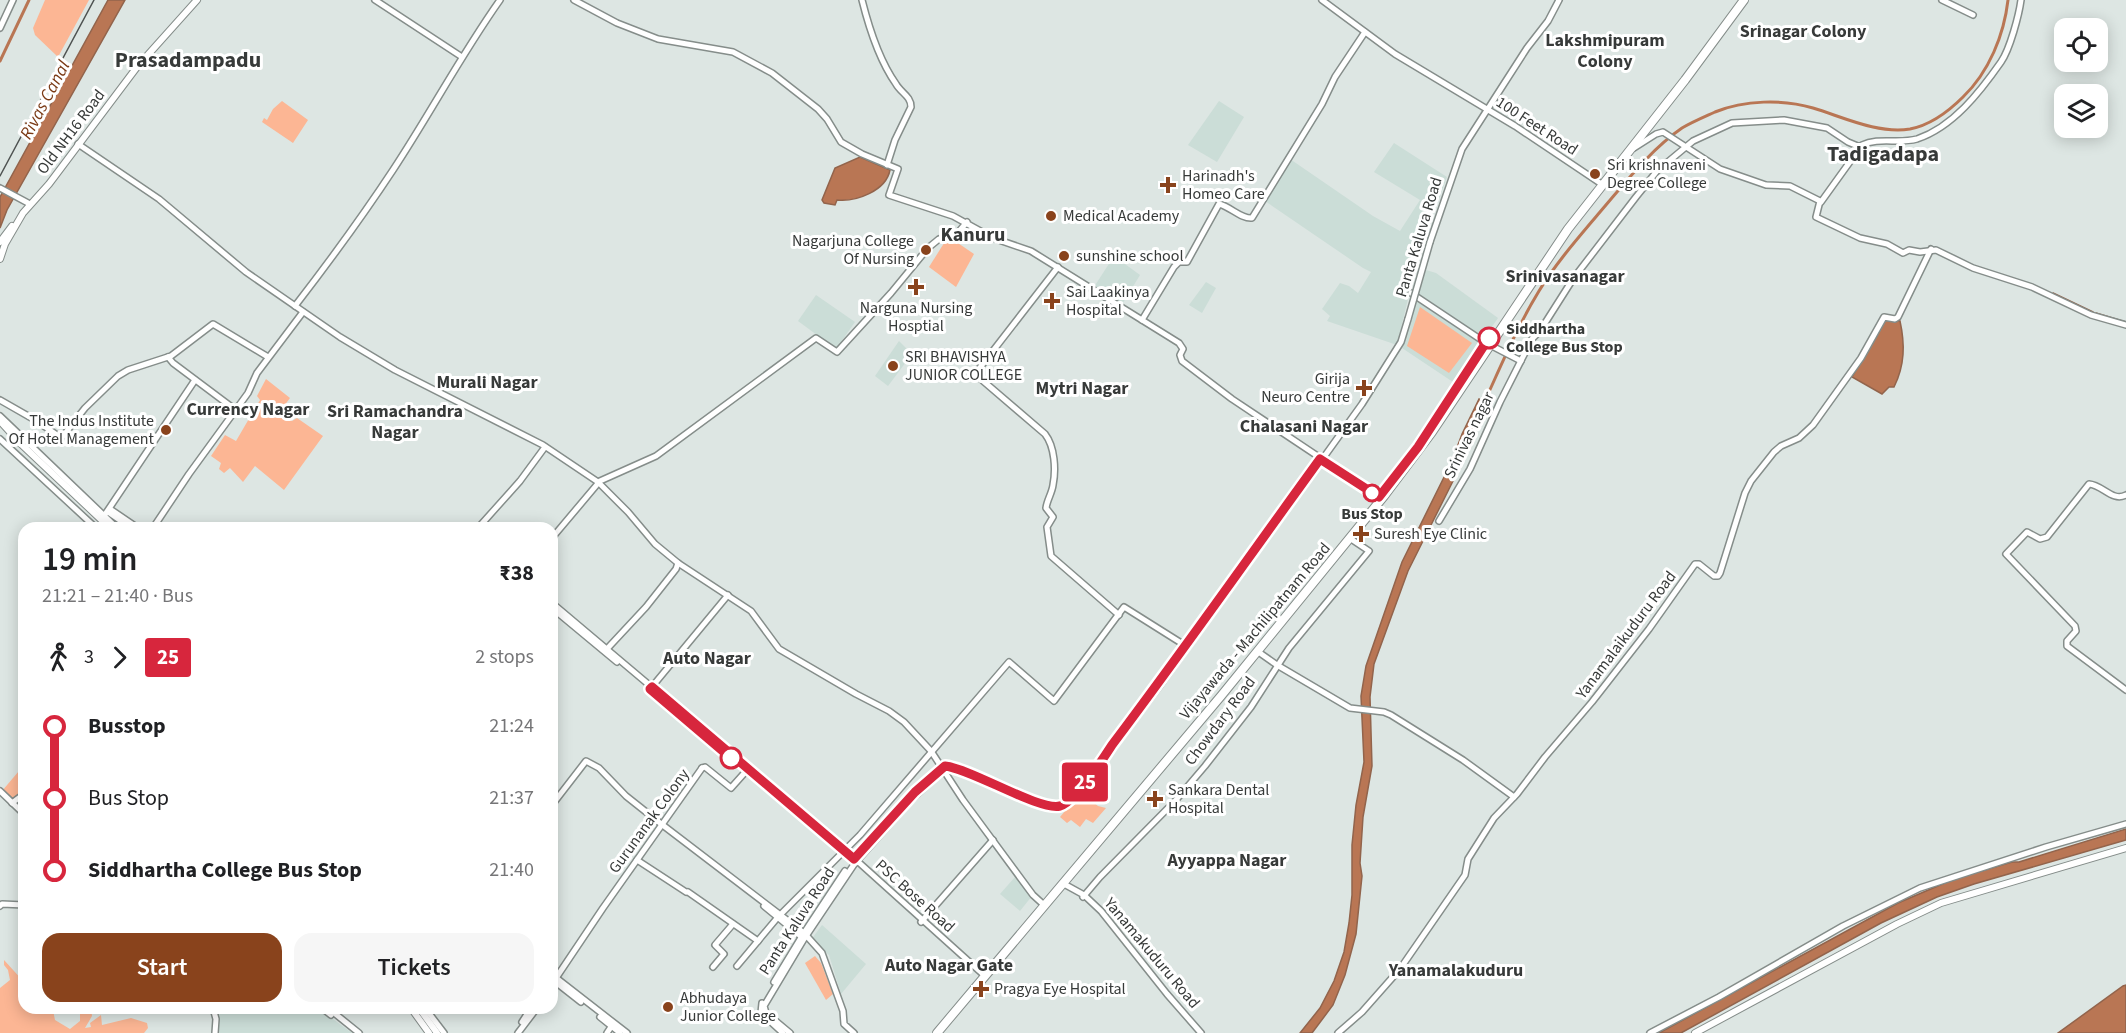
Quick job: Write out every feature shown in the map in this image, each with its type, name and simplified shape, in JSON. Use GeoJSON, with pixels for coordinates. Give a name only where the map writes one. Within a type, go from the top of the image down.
{"type":"FeatureCollection","features":[{"type":"Feature","properties":{"kind":"highway","name":"Vijayawada - Machilipatnam Road"},"geometry":{"type":"LineString","coordinates":[[1600,184],[1738,0]]}},
{"type":"Feature","properties":{"kind":"highway","name":"Vijayawada - Machilipatnam Road"},"geometry":{"type":"LineString","coordinates":[[935,1033],[1064,884],[1351,539],[1418,447],[1488,344],[1535,266],[1641,136],[1744,0]]}},
{"type":"Feature","properties":{"kind":"highway"},"geometry":{"type":"LineString","coordinates":[[1637,147],[1641,136]]}},
{"type":"Feature","properties":{"kind":"highway","name":"Vijayawada - Machilipatnam Road"},"geometry":{"type":"LineString","coordinates":[[1257,651],[1381,498]]}},
{"type":"Feature","properties":{"kind":"highway","name":"Vijayawada - Machilipatnam Road"},"geometry":{"type":"LineString","coordinates":[[1016,939],[1110,828]]}},
{"type":"Feature","properties":{"kind":"main road","name":"Old NH16 Road"},"geometry":{"type":"LineString","coordinates":[[0,259],[5,244],[23,213],[49,184],[137,67],[195,0]]}},
{"type":"Feature","properties":{"kind":"main road","name":"Old NH16 Road"},"geometry":{"type":"LineString","coordinates":[[0,250],[12,226],[28,203],[49,180],[134,67],[195,0]]}},
{"type":"Feature","properties":{"kind":"main road"},"geometry":{"type":"LineString","coordinates":[[0,242],[12,226]]}},
{"type":"Feature","properties":{"kind":"main road"},"geometry":{"type":"LineString","coordinates":[[0,418],[12,435],[104,522]]}},
{"type":"Feature","properties":{"kind":"main road"},"geometry":{"type":"LineString","coordinates":[[0,427],[99,522]]}},
{"type":"Feature","properties":{"kind":"main road"},"geometry":{"type":"LineString","coordinates":[[1695,1033],[1897,924],[1941,903],[2126,848]]}},
{"type":"Feature","properties":{"kind":"main road"},"geometry":{"type":"LineString","coordinates":[[420,1014],[429,1033]]}},
{"type":"Feature","properties":{"kind":"main road"},"geometry":{"type":"LineString","coordinates":[[423,1014],[440,1033]]}},
{"type":"Feature","properties":{"kind":"street"},"geometry":{"type":"LineString","coordinates":[[0,28],[13,0]]}},
{"type":"Feature","properties":{"kind":"street"},"geometry":{"type":"LineString","coordinates":[[377,0],[463,55]]}},
{"type":"Feature","properties":{"kind":"street"},"geometry":{"type":"LineString","coordinates":[[295,306],[333,257],[393,170],[463,55],[500,0]]}},
{"type":"Feature","properties":{"kind":"street"},"geometry":{"type":"LineString","coordinates":[[574,0],[617,23],[658,39],[733,52],[772,73],[818,109],[827,119],[837,138],[852,149],[898,169],[890,195],[967,222],[993,238],[1036,253],[1181,344],[1182,361],[1232,399],[1381,498]]}},
{"type":"Feature","properties":{"kind":"street"},"geometry":{"type":"LineString","coordinates":[[862,0],[867,22],[888,71],[911,102],[887,165]]}},
{"type":"Feature","properties":{"kind":"street","name":"100 Feet Road"},"geometry":{"type":"LineString","coordinates":[[1324,0],[1408,62],[1488,109],[1600,184]]}},
{"type":"Feature","properties":{"kind":"street","name":"Panta Kaluva Road"},"geometry":{"type":"LineString","coordinates":[[783,1033],[764,1016],[760,1007],[804,936],[855,861],[915,792],[941,769],[950,766],[1033,801],[1054,807],[1063,806],[1081,788],[1379,380],[1401,342],[1459,154],[1527,48],[1548,21],[1559,0]]}},
{"type":"Feature","properties":{"kind":"street"},"geometry":{"type":"LineString","coordinates":[[1942,0],[1973,15]]}},
{"type":"Feature","properties":{"kind":"street"},"geometry":{"type":"LineString","coordinates":[[2021,0],[2015,28],[2001,62],[1965,106],[1940,127],[1922,137],[1898,142],[1869,141],[1860,147],[1821,202],[1816,217],[1860,238],[1887,244],[1904,253],[1909,250],[1920,252],[1931,249],[1993,276],[2042,291],[2091,315],[2126,325]]}},
{"type":"Feature","properties":{"kind":"street"},"geometry":{"type":"LineString","coordinates":[[1142,320],[1174,267],[1179,262],[1187,262],[1220,204],[1247,218],[1252,218],[1322,104],[1335,76],[1365,32]]}},
{"type":"Feature","properties":{"kind":"street","name":"Srinivas nagar"},"geometry":{"type":"LineString","coordinates":[[1439,521],[1470,469],[1518,359],[1614,224],[1657,171],[1684,146],[1727,125],[1764,120],[1788,120],[1827,128],[1860,147]]}},
{"type":"Feature","properties":{"kind":"street"},"geometry":{"type":"LineString","coordinates":[[1600,184],[1606,183],[1624,159],[1637,147],[1662,132],[1720,169],[1766,185],[1790,186],[1821,202]]}},
{"type":"Feature","properties":{"kind":"street"},"geometry":{"type":"LineString","coordinates":[[78,144],[172,208],[246,272],[359,350],[547,448],[598,482],[656,544],[678,563],[751,611],[779,649],[889,711],[904,722],[931,751],[941,769],[1033,895],[1044,905]]}},
{"type":"Feature","properties":{"kind":"street"},"geometry":{"type":"LineString","coordinates":[[1,188],[28,203]]}},
{"type":"Feature","properties":{"kind":"street"},"geometry":{"type":"LineString","coordinates":[[558,531],[598,482],[656,456],[816,338],[837,352],[928,248],[939,239],[955,236],[967,222]]}},
{"type":"Feature","properties":{"kind":"street","name":"Yanamalaikuduru Road"},"geometry":{"type":"LineString","coordinates":[[1338,1033],[1362,1012],[1400,969],[1465,875],[1468,859],[1491,821],[1514,797],[1623,663],[1695,564],[1699,564],[1714,576],[1718,576],[1749,485],[1778,449],[1799,438],[1813,425],[1861,358],[1884,317],[1895,319],[1898,317],[1931,249]]}},
{"type":"Feature","properties":{"kind":"street"},"geometry":{"type":"LineString","coordinates":[[1058,267],[975,375],[1045,434],[1050,441],[1053,455],[1053,485],[1046,508],[1053,517],[1047,527],[1051,556],[1119,615]]}},
{"type":"Feature","properties":{"kind":"street"},"geometry":{"type":"LineString","coordinates":[[1411,293],[1488,344],[1518,359]]}},
{"type":"Feature","properties":{"kind":"street"},"geometry":{"type":"LineString","coordinates":[[157,522],[189,474],[237,411],[256,373],[303,312]]}},
{"type":"Feature","properties":{"kind":"street"},"geometry":{"type":"LineString","coordinates":[[0,400],[35,420],[60,438],[94,398],[118,376],[128,370],[168,357],[213,324],[268,357]]}},
{"type":"Feature","properties":{"kind":"street"},"geometry":{"type":"LineString","coordinates":[[168,357],[237,411]]}},
{"type":"Feature","properties":{"kind":"street"},"geometry":{"type":"LineString","coordinates":[[107,513],[195,380]]}},
{"type":"Feature","properties":{"kind":"street"},"geometry":{"type":"LineString","coordinates":[[0,418],[107,513],[121,522]]}},
{"type":"Feature","properties":{"kind":"street"},"geometry":{"type":"LineString","coordinates":[[0,439],[90,522]]}},
{"type":"Feature","properties":{"kind":"street"},"geometry":{"type":"LineString","coordinates":[[484,522],[522,483],[547,448]]}},
{"type":"Feature","properties":{"kind":"street"},"geometry":{"type":"LineString","coordinates":[[2126,495],[2121,498],[2116,497],[2089,484],[2046,538],[2040,539],[2026,532],[2006,554],[2075,625],[2076,631],[2067,641],[2067,646],[2126,690]]}},
{"type":"Feature","properties":{"kind":"street"},"geometry":{"type":"LineString","coordinates":[[107,513],[113,522]]}},
{"type":"Feature","properties":{"kind":"street"},"geometry":{"type":"LineString","coordinates":[[107,513],[126,522]]}},
{"type":"Feature","properties":{"kind":"street","name":"Chowdary Road"},"geometry":{"type":"LineString","coordinates":[[1082,895],[1176,800],[1205,766],[1251,707],[1277,665],[1369,551],[1351,539]]}},
{"type":"Feature","properties":{"kind":"street"},"geometry":{"type":"LineString","coordinates":[[605,650],[646,607],[676,569],[678,563]]}},
{"type":"Feature","properties":{"kind":"street"},"geometry":{"type":"LineString","coordinates":[[651,688],[728,595]]}},
{"type":"Feature","properties":{"kind":"street"},"geometry":{"type":"LineString","coordinates":[[736,965],[779,915],[843,852],[1010,662],[1054,701],[1124,607],[1186,646]]}},
{"type":"Feature","properties":{"kind":"street","name":"PSC Bose Road"},"geometry":{"type":"LineString","coordinates":[[558,608],[605,650]]}},
{"type":"Feature","properties":{"kind":"street","name":"PSC Bose Road"},"geometry":{"type":"LineString","coordinates":[[558,613],[651,688],[855,861],[983,977]]}},
{"type":"Feature","properties":{"kind":"street"},"geometry":{"type":"LineString","coordinates":[[1257,651],[1337,701],[1357,709],[1386,713],[1428,737],[1514,797]]}},
{"type":"Feature","properties":{"kind":"street"},"geometry":{"type":"LineString","coordinates":[[558,797],[586,760],[598,768],[660,825],[779,915],[822,953],[843,1011],[844,1024],[852,1033]]}},
{"type":"Feature","properties":{"kind":"street","name":"Gurunanak Colony"},"geometry":{"type":"LineString","coordinates":[[558,972],[688,784],[702,768],[705,767],[731,788],[747,770]]}},
{"type":"Feature","properties":{"kind":"street"},"geometry":{"type":"LineString","coordinates":[[0,791],[18,808]]}},
{"type":"Feature","properties":{"kind":"street"},"geometry":{"type":"LineString","coordinates":[[12,803],[18,800]]}},
{"type":"Feature","properties":{"kind":"street"},"geometry":{"type":"LineString","coordinates":[[1650,1033],[1719,997],[1843,926],[1920,888],[2036,850],[2126,824]]}},
{"type":"Feature","properties":{"kind":"street","name":"Gurunanak Colony"},"geometry":{"type":"LineString","coordinates":[[620,882],[638,860],[660,825]]}},
{"type":"Feature","properties":{"kind":"street"},"geometry":{"type":"LineString","coordinates":[[922,921],[993,840]]}},
{"type":"Feature","properties":{"kind":"street"},"geometry":{"type":"LineString","coordinates":[[638,860],[687,892],[709,908],[710,912],[755,942]]}},
{"type":"Feature","properties":{"kind":"street","name":"Yanamakuduru Road"},"geometry":{"type":"LineString","coordinates":[[1064,884],[1082,895],[1152,980],[1200,1033]]}},
{"type":"Feature","properties":{"kind":"street"},"geometry":{"type":"LineString","coordinates":[[0,906],[18,904]]}},
{"type":"Feature","properties":{"kind":"street"},"geometry":{"type":"LineString","coordinates":[[713,967],[724,954],[715,945],[732,925]]}},
{"type":"Feature","properties":{"kind":"street","name":"Panta Kaluva Road"},"geometry":{"type":"LineString","coordinates":[[790,1033],[764,1009],[804,936]]}},
{"type":"Feature","properties":{"kind":"street"},"geometry":{"type":"LineString","coordinates":[[558,983],[627,1033]]}},
{"type":"Feature","properties":{"kind":"street"},"geometry":{"type":"LineString","coordinates":[[215,1014],[215,1033]]}},
{"type":"Feature","properties":{"kind":"street"},"geometry":{"type":"LineString","coordinates":[[329,1014],[353,1033]]}},
{"type":"Feature","properties":{"kind":"street"},"geometry":{"type":"LineString","coordinates":[[335,1014],[359,1033]]}},
{"type":"Feature","properties":{"kind":"street"},"geometry":{"type":"LineString","coordinates":[[516,1033],[527,1014]]}},
{"type":"Feature","properties":{"kind":"street"},"geometry":{"type":"LineString","coordinates":[[516,1033],[532,1014]]}},
{"type":"Feature","properties":{"kind":"street"},"geometry":{"type":"LineString","coordinates":[[607,1033],[613,1025]]}},
{"type":"Feature","properties":{"kind":"street"},"geometry":{"type":"LineString","coordinates":[[613,1025],[620,1033]]}},
{"type":"Feature","properties":{"kind":"shaded area"},"geometry":{"type":"Polygon","coordinates":[[[45,0],[89,0],[58,57],[35,35],[33,28],[45,0]]]}},
{"type":"Feature","properties":{"kind":"shaded area"},"geometry":{"type":"Polygon","coordinates":[[[108,0],[125,0],[7,210],[0,228],[0,197],[108,0]]]}},
{"type":"Feature","properties":{"kind":"shaded area"},"geometry":{"type":"Polygon","coordinates":[[[282,101],[308,120],[293,143],[262,122],[264,118],[267,120],[273,109],[282,101]]]}},
{"type":"Feature","properties":{"kind":"shaded area"},"geometry":{"type":"Polygon","coordinates":[[[1219,101],[1244,117],[1217,162],[1188,145],[1219,101]]]}},
{"type":"Feature","properties":{"kind":"shaded area"},"geometry":{"type":"Polygon","coordinates":[[[1394,143],[1447,177],[1419,253],[1397,345],[1327,321],[1330,316],[1322,309],[1340,283],[1358,293],[1371,272],[1265,201],[1290,159],[1373,216],[1400,231],[1420,200],[1374,172],[1394,143]]]}},
{"type":"Feature","properties":{"kind":"shaded area"},"geometry":{"type":"Polygon","coordinates":[[[860,157],[890,170],[883,184],[861,197],[837,200],[835,205],[824,203],[822,200],[835,168],[860,157]]]}},
{"type":"Feature","properties":{"kind":"shaded area"},"geometry":{"type":"Polygon","coordinates":[[[952,239],[974,254],[956,287],[929,267],[946,240],[952,239]]]}},
{"type":"Feature","properties":{"kind":"shaded area"},"geometry":{"type":"Polygon","coordinates":[[[1114,256],[1140,275],[1121,306],[1094,287],[1114,256]]]}},
{"type":"Feature","properties":{"kind":"shaded area"},"geometry":{"type":"Polygon","coordinates":[[[1426,270],[1436,273],[1498,318],[1453,382],[1402,348],[1426,270]]]}},
{"type":"Feature","properties":{"kind":"shaded area"},"geometry":{"type":"Polygon","coordinates":[[[1206,282],[1216,288],[1202,313],[1189,305],[1206,282]]]}},
{"type":"Feature","properties":{"kind":"shaded area"},"geometry":{"type":"Polygon","coordinates":[[[816,295],[855,322],[836,349],[798,321],[816,295]]]}},
{"type":"Feature","properties":{"kind":"shaded area"},"geometry":{"type":"Polygon","coordinates":[[[1420,307],[1472,343],[1449,373],[1407,346],[1420,307]]]}},
{"type":"Feature","properties":{"kind":"shaded area"},"geometry":{"type":"Polygon","coordinates":[[[1886,318],[1900,321],[1903,354],[1894,387],[1889,387],[1882,394],[1852,377],[1886,318]]]}},
{"type":"Feature","properties":{"kind":"shaded area","name":"SRI BHAVISHYA JUNIOR COLLEGE"},"geometry":{"type":"Polygon","coordinates":[[[899,341],[912,354],[888,386],[875,376],[899,341]]]}},
{"type":"Feature","properties":{"kind":"shaded area"},"geometry":{"type":"Polygon","coordinates":[[[266,379],[290,398],[281,410],[292,421],[297,418],[323,436],[284,490],[255,466],[243,482],[230,468],[224,473],[219,469],[221,463],[211,456],[225,435],[236,441],[260,400],[257,396],[266,379]]]}},
{"type":"Feature","properties":{"kind":"shaded area"},"geometry":{"type":"Polygon","coordinates":[[[1479,399],[1488,404],[1463,461],[1408,571],[1374,664],[1370,697],[1372,766],[1363,817],[1360,863],[1362,876],[1356,934],[1345,975],[1333,1005],[1312,1033],[1300,1033],[1320,1008],[1334,981],[1344,952],[1352,895],[1352,845],[1356,805],[1364,762],[1361,696],[1366,666],[1402,562],[1452,461],[1479,399]]]}},
{"type":"Feature","properties":{"kind":"shaded area"},"geometry":{"type":"Polygon","coordinates":[[[18,772],[18,795],[11,799],[2,791],[18,772]]]}},
{"type":"Feature","properties":{"kind":"shaded area"},"geometry":{"type":"Polygon","coordinates":[[[1081,792],[1098,806],[1106,808],[1093,823],[1086,819],[1080,827],[1071,820],[1067,823],[1060,817],[1081,792]]]}},
{"type":"Feature","properties":{"kind":"shaded area"},"geometry":{"type":"Polygon","coordinates":[[[2126,829],[2126,840],[1937,897],[1881,923],[1681,1033],[1659,1033],[1898,903],[1954,879],[2019,862],[2126,829]]]}},
{"type":"Feature","properties":{"kind":"shaded area"},"geometry":{"type":"Polygon","coordinates":[[[1015,877],[1032,896],[1020,911],[1000,894],[1015,877]]]}},
{"type":"Feature","properties":{"kind":"shaded area"},"geometry":{"type":"Polygon","coordinates":[[[822,925],[866,964],[841,994],[829,955],[811,940],[822,925]]]}},
{"type":"Feature","properties":{"kind":"shaded area"},"geometry":{"type":"Polygon","coordinates":[[[815,956],[821,963],[833,994],[826,1000],[805,963],[815,956]]]}},
{"type":"Feature","properties":{"kind":"shaded area"},"geometry":{"type":"Polygon","coordinates":[[[4,960],[18,975],[18,1014],[54,1014],[55,1020],[70,1029],[80,1021],[80,1014],[92,1014],[85,1028],[91,1027],[90,1023],[101,1015],[102,1025],[131,1018],[147,1023],[148,1028],[144,1033],[0,1033],[0,988],[10,980],[8,970],[4,965],[4,960]]]}},
{"type":"Feature","properties":{"kind":"shaded area"},"geometry":{"type":"Polygon","coordinates":[[[2126,985],[2126,1033],[2058,1033],[2123,986],[2126,985]]]}},
{"type":"Feature","properties":{"kind":"shaded area"},"geometry":{"type":"Polygon","coordinates":[[[218,1014],[326,1014],[352,1033],[219,1033],[218,1014]]]}},
{"type":"Feature","properties":{"kind":"waterway"},"geometry":{"type":"LineString","coordinates":[[0,61],[29,0]]}},
{"type":"Feature","properties":{"kind":"waterway"},"geometry":{"type":"LineString","coordinates":[[1483,405],[1524,319],[1553,270],[1628,178],[1670,137],[1686,126],[1715,112],[1738,105],[1764,102],[1801,105],[1860,124],[1885,129],[1910,129],[1925,124],[1939,117],[1963,97],[1988,65],[1999,39],[2008,0]]}},
{"type":"Feature","properties":{"kind":"waterway"},"geometry":{"type":"LineString","coordinates":[[2053,293],[2093,312]]}},
{"type":"Feature","properties":{"kind":"waterway"},"geometry":{"type":"LineString","coordinates":[[2096,313],[2126,322]]}},
{"type":"Feature","properties":{"kind":"railway"},"geometry":{"type":"LineString","coordinates":[[0,176],[94,0]]}},
{"type":"Feature","properties":{"kind":"bus line","name":"25"},"geometry":{"type":"LineString","coordinates":[[731,758],[650,689],[652,687],[854,859],[915,792],[945,766],[950,766],[1033,801],[1054,807],[1063,806],[1081,788],[1140,709],[1320,459],[1379,497],[1418,447],[1489,338]]}},
{"type":"Feature","properties":{"kind":"place","name":"Sri krishnaveni Degree College"},"geometry":{"type":"Point","coordinates":[1595,174]}},
{"type":"Feature","properties":{"kind":"place","name":"Harinadh's Homeo Care"},"geometry":{"type":"Point","coordinates":[1168,185]}},
{"type":"Feature","properties":{"kind":"place","name":"Medical Academy"},"geometry":{"type":"Point","coordinates":[1051,216]}},
{"type":"Feature","properties":{"kind":"place","name":"Nagarjuna College Of Nursing"},"geometry":{"type":"Point","coordinates":[926,250]}},
{"type":"Feature","properties":{"kind":"place","name":"sunshine school"},"geometry":{"type":"Point","coordinates":[1064,256]}},
{"type":"Feature","properties":{"kind":"place","name":"Narguna Nursing Hosptial"},"geometry":{"type":"Point","coordinates":[916,287]}},
{"type":"Feature","properties":{"kind":"place","name":"Sai Laakinya Hospital"},"geometry":{"type":"Point","coordinates":[1052,301]}},
{"type":"Feature","properties":{"kind":"place","name":"Siddhartha College Bus Stop"},"geometry":{"type":"Point","coordinates":[1489,338]}},
{"type":"Feature","properties":{"kind":"place","name":"SRI BHAVISHYA JUNIOR COLLEGE"},"geometry":{"type":"Point","coordinates":[893,366]}},
{"type":"Feature","properties":{"kind":"place","name":"Girija Neuro Centre"},"geometry":{"type":"Point","coordinates":[1364,388]}},
{"type":"Feature","properties":{"kind":"place","name":"The Indus Institute Of Hotel Management"},"geometry":{"type":"Point","coordinates":[166,430]}},
{"type":"Feature","properties":{"kind":"place","name":"Bus Stop"},"geometry":{"type":"Point","coordinates":[1372,493]}},
{"type":"Feature","properties":{"kind":"place","name":"Suresh Eye Clinic"},"geometry":{"type":"Point","coordinates":[1361,534]}},
{"type":"Feature","properties":{"kind":"place","name":"Sankara Dental Hospital"},"geometry":{"type":"Point","coordinates":[1155,799]}},
{"type":"Feature","properties":{"kind":"place","name":"Pragya Eye Hospital"},"geometry":{"type":"Point","coordinates":[981,989]}},
{"type":"Feature","properties":{"kind":"place","name":"Abhudaya Junior College"},"geometry":{"type":"Point","coordinates":[668,1007]}},
{"type":"Feature","properties":{"kind":"district","name":"Srinagar Colony"},"geometry":{"type":"Point","coordinates":[1803,31]}},
{"type":"Feature","properties":{"kind":"district","name":"Lakshmipuram Colony"},"geometry":{"type":"Point","coordinates":[1605,50]}},
{"type":"Feature","properties":{"kind":"district","name":"Prasadampadu"},"geometry":{"type":"Point","coordinates":[188,60]}},
{"type":"Feature","properties":{"kind":"district","name":"Tadigadapa"},"geometry":{"type":"Point","coordinates":[1883,154]}},
{"type":"Feature","properties":{"kind":"district","name":"Kanuru"},"geometry":{"type":"Point","coordinates":[973,235]}},
{"type":"Feature","properties":{"kind":"district","name":"Srinivasanagar"},"geometry":{"type":"Point","coordinates":[1565,276]}},
{"type":"Feature","properties":{"kind":"district","name":"Murali Nagar"},"geometry":{"type":"Point","coordinates":[487,382]}},
{"type":"Feature","properties":{"kind":"district","name":"Mytri Nagar"},"geometry":{"type":"Point","coordinates":[1082,388]}},
{"type":"Feature","properties":{"kind":"district","name":"Currency Nagar"},"geometry":{"type":"Point","coordinates":[248,409]}},
{"type":"Feature","properties":{"kind":"district","name":"Sri Ramachandra Nagar"},"geometry":{"type":"Point","coordinates":[395,421]}},
{"type":"Feature","properties":{"kind":"district","name":"Chalasani Nagar"},"geometry":{"type":"Point","coordinates":[1304,426]}},
{"type":"Feature","properties":{"kind":"district","name":"Auto Nagar"},"geometry":{"type":"Point","coordinates":[707,658]}},
{"type":"Feature","properties":{"kind":"district","name":"Ayyappa Nagar"},"geometry":{"type":"Point","coordinates":[1227,860]}},
{"type":"Feature","properties":{"kind":"district","name":"Auto Nagar Gate"},"geometry":{"type":"Point","coordinates":[949,965]}},
{"type":"Feature","properties":{"kind":"district","name":"Yanamalakuduru"},"geometry":{"type":"Point","coordinates":[1456,970]}},
{"type":"Feature","properties":{"kind":"water label","name":"Rivas Canal"},"geometry":{"type":"Point","coordinates":[45,100]}}]}
